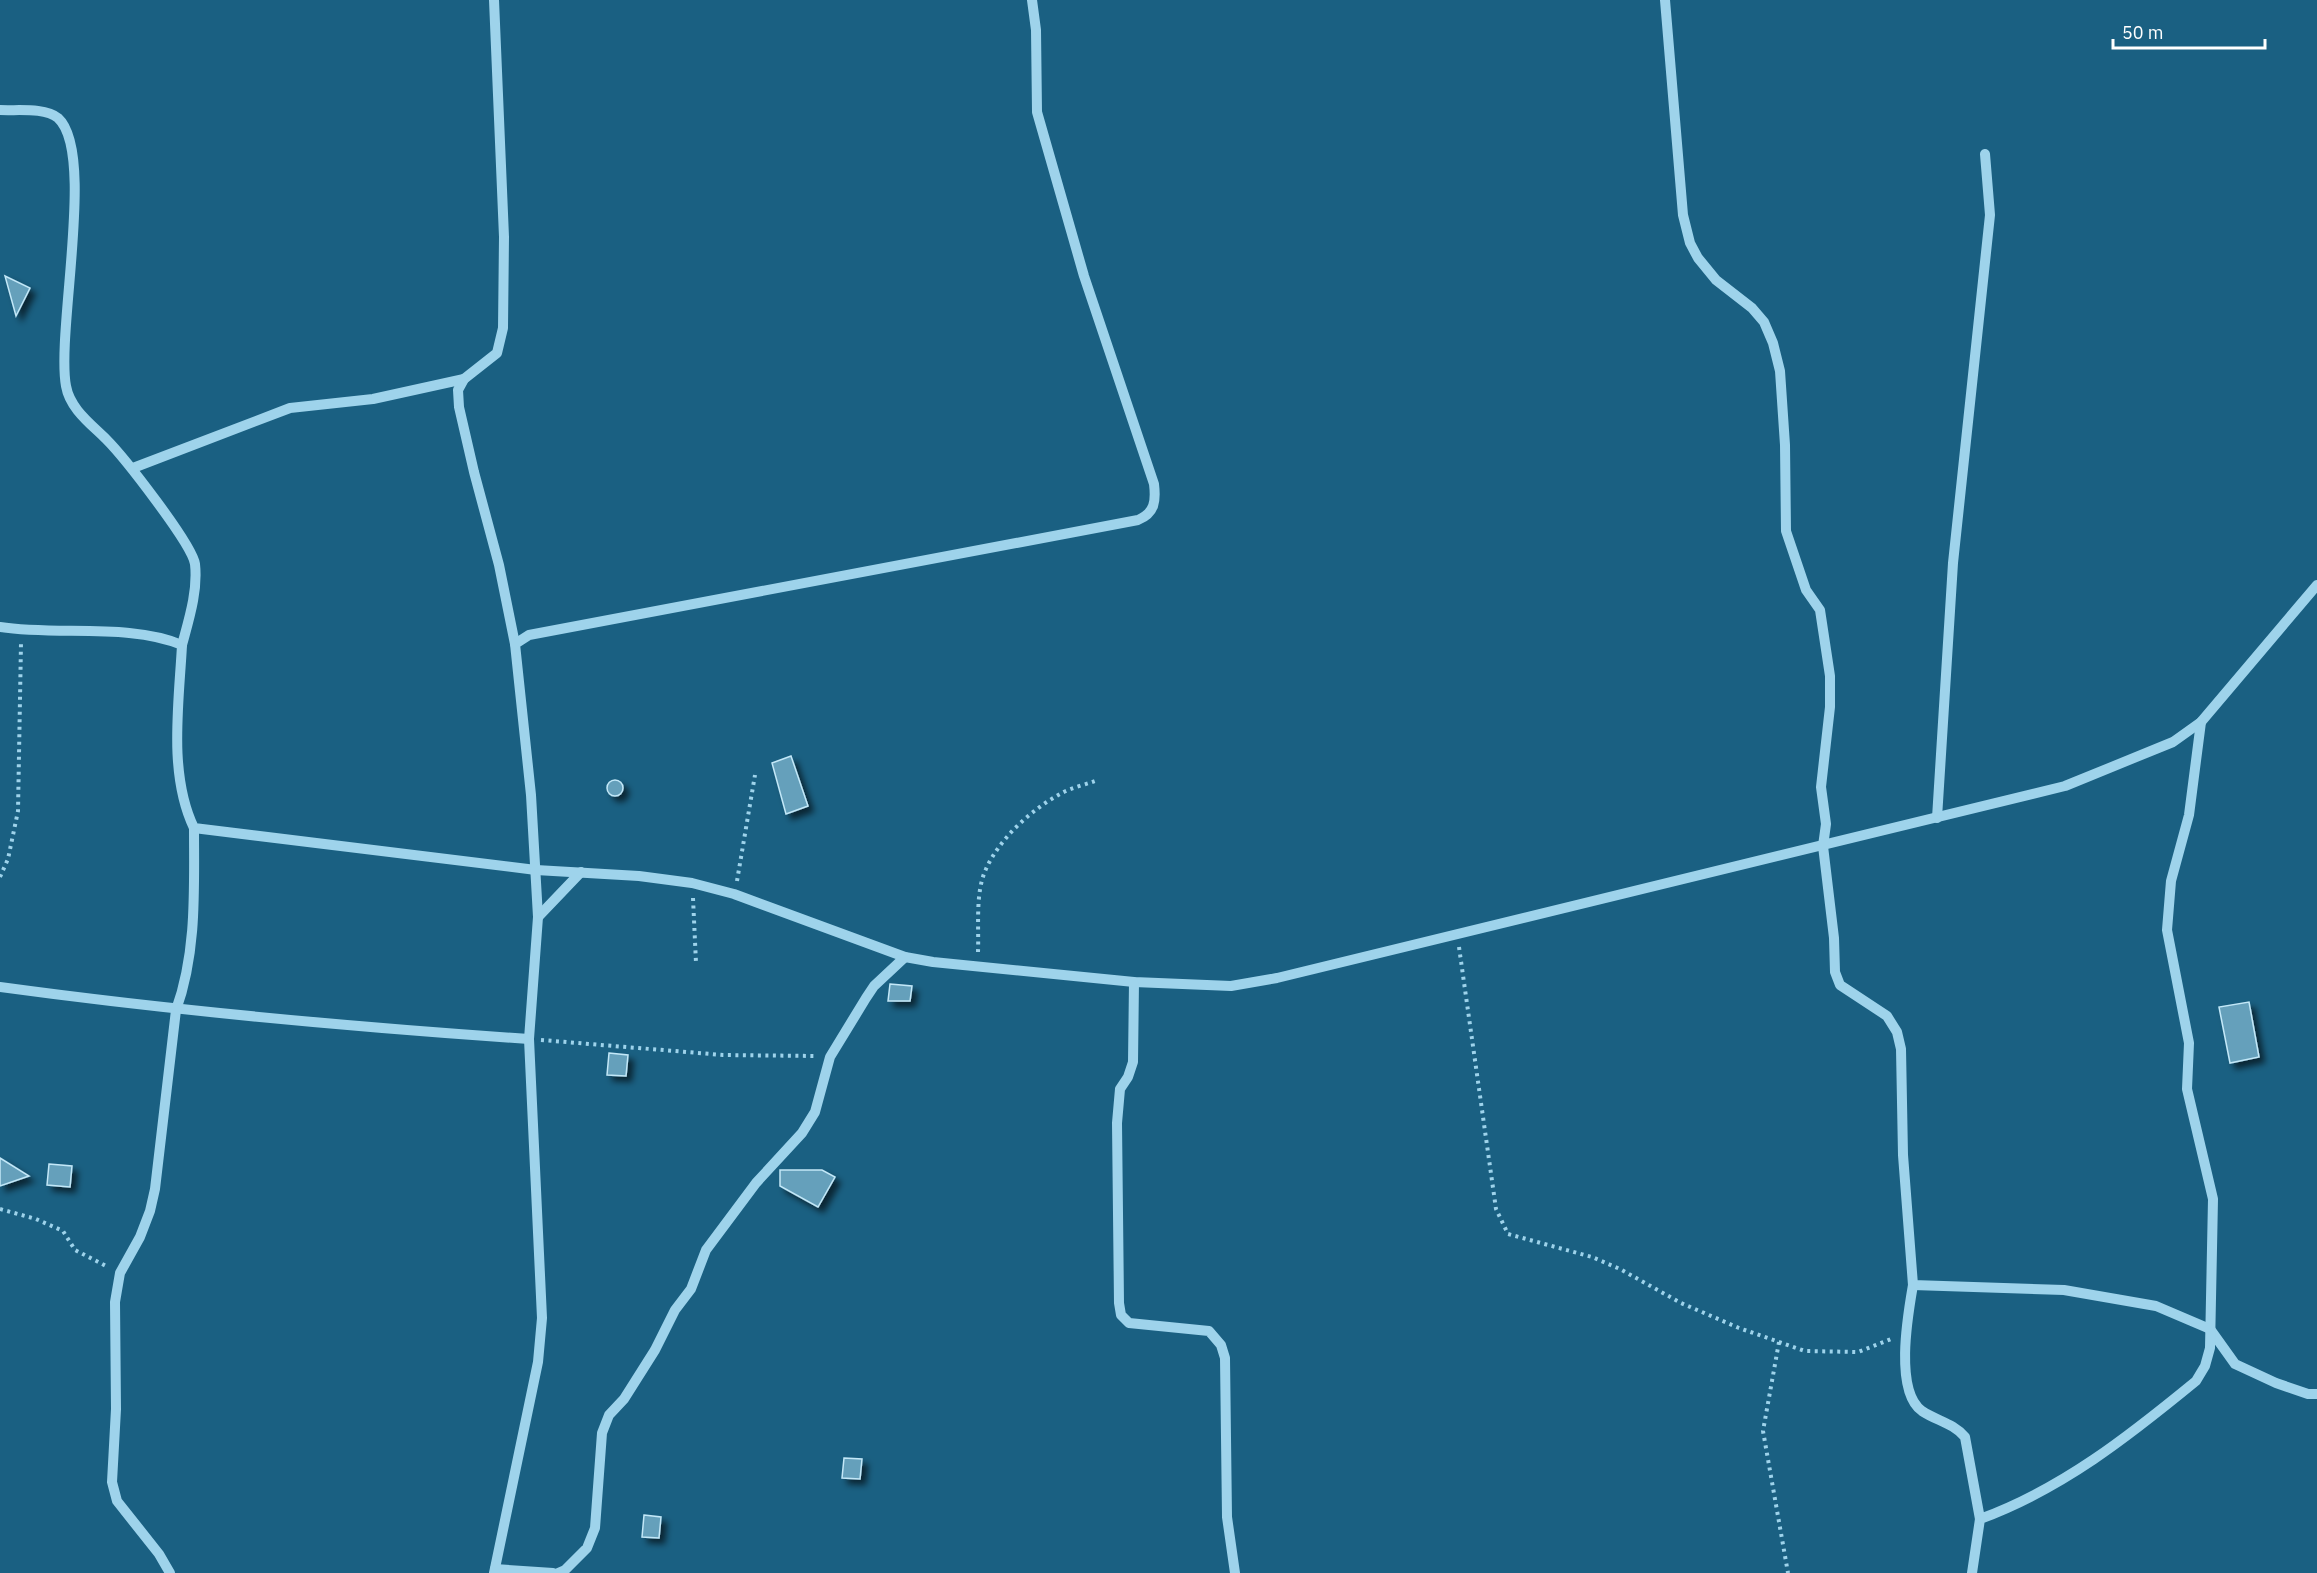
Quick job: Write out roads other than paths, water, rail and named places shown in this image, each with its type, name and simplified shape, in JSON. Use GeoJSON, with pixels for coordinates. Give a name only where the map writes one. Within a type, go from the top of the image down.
{"type":"FeatureCollection","features":[{"type":"Feature","properties":{"kind":"street"},"geometry":{"type":"LineString","coordinates":[[494,0],[504,237],[503,328],[497,353],[464,379],[458,390],[459,407],[499,565],[515,644],[536,870],[538,917],[529,1039],[542,1318],[538,1362],[494,1571],[553,1573]]}},
{"type":"Feature","properties":{"kind":"street"},"geometry":{"type":"LineString","coordinates":[[515,644],[529,635],[1138,520],[1149,515],[1154,507],[1154,484],[1084,276],[1037,112],[1036,30],[1032,0]]}},
{"type":"Feature","properties":{"kind":"street"},"geometry":{"type":"LineString","coordinates":[[1665,0],[1683,215],[1690,243],[1698,258],[1716,280],[1752,308],[1764,322],[1773,343],[1780,371],[1785,445],[1786,531],[1806,590],[1820,610],[1830,676],[1830,707],[1821,787],[1826,824],[1823,846],[1834,938],[1834,972],[1840,985],[1887,1016],[1897,1032],[1901,1049],[1903,1155],[1913,1285],[1905,1333],[1908,1390],[1913,1402],[1922,1411],[1958,1428],[1965,1437],[1980,1519],[1972,1573]]}},
{"type":"Feature","properties":{"kind":"street"},"geometry":{"type":"LineString","coordinates":[[0,110],[45,113],[57,117],[66,129],[72,147],[74,192],[65,350],[66,389],[72,405],[133,468],[187,544],[195,561],[193,601],[182,645],[179,767],[185,808],[194,828],[190,959],[186,982],[176,1010],[150,1211],[120,1273],[115,1302],[116,1409],[112,1482],[117,1501],[159,1554],[170,1573]]}},
{"type":"Feature","properties":{"kind":"street"},"geometry":{"type":"LineString","coordinates":[[1937,818],[1953,563],[1990,216],[1985,154]]}},
{"type":"Feature","properties":{"kind":"street"},"geometry":{"type":"LineString","coordinates":[[133,468],[290,408],[373,399],[464,379]]}},
{"type":"Feature","properties":{"kind":"street"},"geometry":{"type":"LineString","coordinates":[[194,828],[536,870],[692,883],[734,894],[904,957],[1134,982],[1231,986],[1457,934],[2065,786],[2173,742],[2201,722],[2317,585]]}},
{"type":"Feature","properties":{"kind":"street"},"geometry":{"type":"LineString","coordinates":[[0,627],[21,630],[148,635],[182,645]]}},
{"type":"Feature","properties":{"kind":"street"},"geometry":{"type":"LineString","coordinates":[[1980,1519],[2013,1507],[2054,1486],[2109,1450],[2196,1382],[2205,1366],[2210,1329],[2213,1199],[2187,1089],[2189,1043],[2167,930],[2172,881],[2189,815],[2201,722]]}},
{"type":"Feature","properties":{"kind":"street"},"geometry":{"type":"LineString","coordinates":[[538,917],[580,872]]}},
{"type":"Feature","properties":{"kind":"street"},"geometry":{"type":"LineString","coordinates":[[558,1573],[565,1570],[587,1548],[593,1534],[602,1433],[609,1415],[624,1399],[655,1350],[675,1310],[691,1289],[706,1250],[756,1183],[802,1133],[815,1112],[830,1057],[874,986],[904,957]]}},
{"type":"Feature","properties":{"kind":"street"},"geometry":{"type":"LineString","coordinates":[[1134,982],[1133,1062],[1128,1077],[1120,1089],[1117,1123],[1119,1303],[1122,1315],[1129,1323],[1209,1331],[1221,1345],[1225,1358],[1228,1537],[1235,1573]]}},
{"type":"Feature","properties":{"kind":"street"},"geometry":{"type":"LineString","coordinates":[[0,987],[176,1010],[355,1027],[529,1039]]}},
{"type":"Feature","properties":{"kind":"street"},"geometry":{"type":"LineString","coordinates":[[1913,1285],[2064,1290],[2127,1299],[2156,1306],[2210,1329],[2235,1364],[2276,1383],[2317,1395]]}}]}
